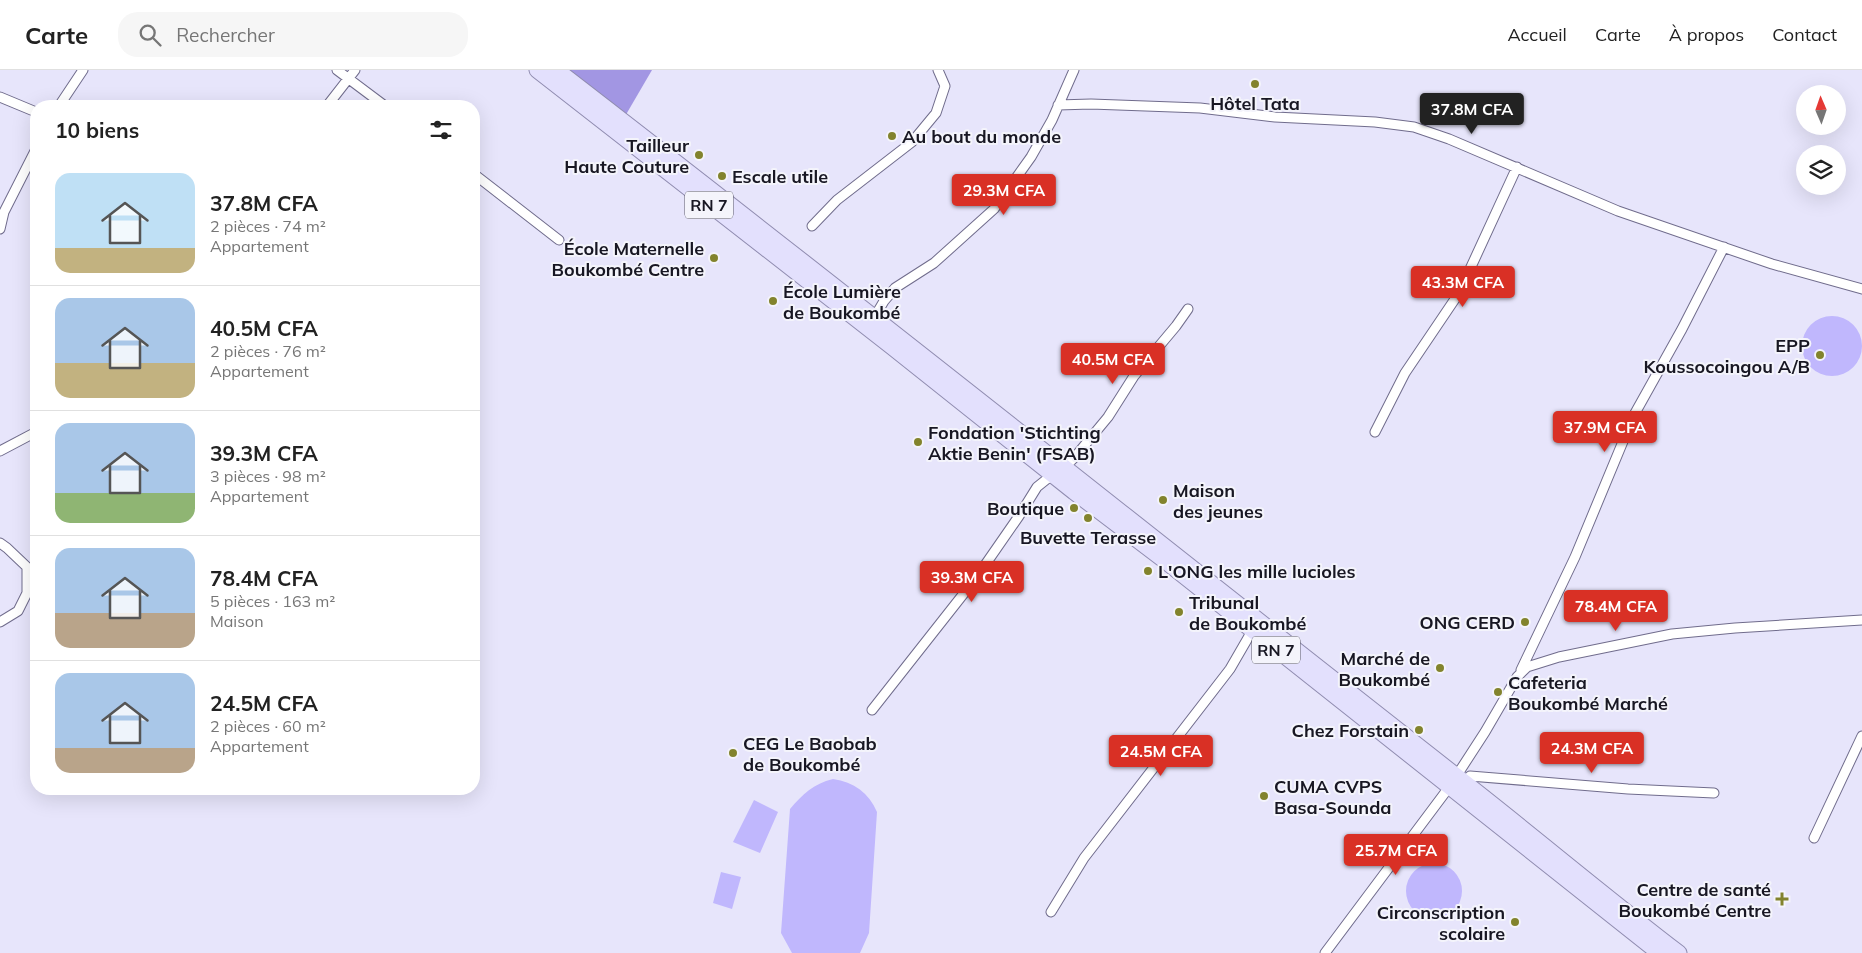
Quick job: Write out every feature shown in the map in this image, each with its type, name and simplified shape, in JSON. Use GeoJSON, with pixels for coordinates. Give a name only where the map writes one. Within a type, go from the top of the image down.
{"type":"FeatureCollection","features":[{"type":"Feature","properties":{"kind":"main road","name":"RN 7"},"geometry":{"type":"LineString","coordinates":[[537,70],[890,338],[1679,953]]}},
{"type":"Feature","properties":{"kind":"main road","name":"RN 7"},"geometry":{"type":"LineString","coordinates":[[556,70],[874,318],[890,338]]}},
{"type":"Feature","properties":{"kind":"main road","name":"RN 7"},"geometry":{"type":"LineString","coordinates":[[1060,472],[1252,631],[1458,779],[1659,953]]}},
{"type":"Feature","properties":{"kind":"street"},"geometry":{"type":"LineString","coordinates":[[63,100],[83,70]]}},
{"type":"Feature","properties":{"kind":"street"},"geometry":{"type":"LineString","coordinates":[[337,70],[377,100]]}},
{"type":"Feature","properties":{"kind":"street"},"geometry":{"type":"LineString","coordinates":[[332,100],[355,70]]}},
{"type":"Feature","properties":{"kind":"street"},"geometry":{"type":"LineString","coordinates":[[812,226],[837,200],[912,142],[936,113],[945,86],[938,70]]}},
{"type":"Feature","properties":{"kind":"street"},"geometry":{"type":"LineString","coordinates":[[874,318],[884,301],[895,288],[934,263],[994,209],[1031,156],[1052,120],[1074,70]]}},
{"type":"Feature","properties":{"kind":"street"},"geometry":{"type":"LineString","coordinates":[[0,97],[30,110]]}},
{"type":"Feature","properties":{"kind":"street"},"geometry":{"type":"LineString","coordinates":[[1058,105],[1090,104],[1200,108],[1275,117],[1375,122],[1414,127],[1449,138],[1618,211],[1772,264],[1862,289]]}},
{"type":"Feature","properties":{"kind":"street"},"geometry":{"type":"LineString","coordinates":[[0,229],[4,212],[30,161]]}},
{"type":"Feature","properties":{"kind":"street"},"geometry":{"type":"LineString","coordinates":[[1375,432],[1405,374],[1459,293],[1518,167]]}},
{"type":"Feature","properties":{"kind":"street"},"geometry":{"type":"LineString","coordinates":[[480,179],[559,240]]}},
{"type":"Feature","properties":{"kind":"street"},"geometry":{"type":"LineString","coordinates":[[1325,953],[1458,779],[1517,677],[1532,650],[1575,557],[1634,415],[1682,329],[1724,247]]}},
{"type":"Feature","properties":{"kind":"street"},"geometry":{"type":"LineString","coordinates":[[872,710],[976,578],[1020,516],[1037,487],[1060,472],[1074,458],[1108,417],[1134,376],[1188,309]]}},
{"type":"Feature","properties":{"kind":"street"},"geometry":{"type":"LineString","coordinates":[[0,451],[30,435]]}},
{"type":"Feature","properties":{"kind":"street"},"geometry":{"type":"LineString","coordinates":[[0,543],[8,548],[26,567],[27,592],[18,611],[0,622]]}},
{"type":"Feature","properties":{"kind":"street"},"geometry":{"type":"LineString","coordinates":[[1517,677],[1527,668],[1559,657],[1672,634],[1862,620]]}},
{"type":"Feature","properties":{"kind":"street"},"geometry":{"type":"LineString","coordinates":[[1051,912],[1084,858],[1230,669],[1252,631]]}},
{"type":"Feature","properties":{"kind":"street"},"geometry":{"type":"LineString","coordinates":[[1814,838],[1862,736]]}},
{"type":"Feature","properties":{"kind":"street"},"geometry":{"type":"LineString","coordinates":[[1458,779],[1714,793]]}},
{"type":"Feature","properties":{"kind":"shaded area"},"geometry":{"type":"Polygon","coordinates":[[[569,70],[652,70],[624,118],[569,70]]]}},
{"type":"Feature","properties":{"kind":"shaded area"},"geometry":{"type":"Polygon","coordinates":[[[1832,316],[1848,321],[1853,325],[1857,330],[1862,346],[1857,362],[1853,367],[1848,371],[1832,376],[1816,371],[1811,367],[1807,362],[1802,346],[1807,330],[1811,325],[1816,321],[1832,316]]]}},
{"type":"Feature","properties":{"kind":"shaded area"},"geometry":{"type":"Polygon","coordinates":[[[833,779],[841,780],[860,790],[870,799],[877,812],[869,933],[860,953],[792,953],[781,933],[790,809],[809,790],[833,779]]]}},
{"type":"Feature","properties":{"kind":"shaded area"},"geometry":{"type":"Polygon","coordinates":[[[754,800],[778,812],[760,853],[733,842],[754,800]]]}},
{"type":"Feature","properties":{"kind":"shaded area"},"geometry":{"type":"Polygon","coordinates":[[[1434,863],[1445,865],[1454,871],[1460,880],[1462,891],[1460,902],[1454,911],[1445,917],[1434,919],[1423,917],[1414,911],[1408,902],[1406,891],[1408,880],[1414,871],[1423,865],[1434,863]]]}},
{"type":"Feature","properties":{"kind":"shaded area"},"geometry":{"type":"Polygon","coordinates":[[[721,872],[741,877],[732,909],[713,903],[721,872]]]}},
{"type":"Feature","properties":{"kind":"place","name":"Hôtel Tata"},"geometry":{"type":"Point","coordinates":[1255,84]}},
{"type":"Feature","properties":{"kind":"place","name":"Au bout du monde"},"geometry":{"type":"Point","coordinates":[892,136]}},
{"type":"Feature","properties":{"kind":"place","name":"Tailleur Haute Couture"},"geometry":{"type":"Point","coordinates":[699,155]}},
{"type":"Feature","properties":{"kind":"place","name":"Escale utile"},"geometry":{"type":"Point","coordinates":[722,176]}},
{"type":"Feature","properties":{"kind":"place","name":"École Maternelle Boukombé Centre"},"geometry":{"type":"Point","coordinates":[714,258]}},
{"type":"Feature","properties":{"kind":"place","name":"École Lumière de Boukombé"},"geometry":{"type":"Point","coordinates":[773,301]}},
{"type":"Feature","properties":{"kind":"place","name":"EPP Koussocoingou A/B"},"geometry":{"type":"Point","coordinates":[1820,355]}},
{"type":"Feature","properties":{"kind":"place","name":"Fondation 'Stichting Aktie Benin' (FSAB)"},"geometry":{"type":"Point","coordinates":[918,442]}},
{"type":"Feature","properties":{"kind":"place","name":"Maison des jeunes"},"geometry":{"type":"Point","coordinates":[1163,500]}},
{"type":"Feature","properties":{"kind":"place","name":"Boutique"},"geometry":{"type":"Point","coordinates":[1074,508]}},
{"type":"Feature","properties":{"kind":"place","name":"Buvette Terasse"},"geometry":{"type":"Point","coordinates":[1088,518]}},
{"type":"Feature","properties":{"kind":"place","name":"L'ONG les mille lucioles"},"geometry":{"type":"Point","coordinates":[1148,571]}},
{"type":"Feature","properties":{"kind":"place","name":"Tribunal de Boukombé"},"geometry":{"type":"Point","coordinates":[1179,612]}},
{"type":"Feature","properties":{"kind":"place","name":"ONG CERD"},"geometry":{"type":"Point","coordinates":[1525,622]}},
{"type":"Feature","properties":{"kind":"place","name":"Marché de Boukombé"},"geometry":{"type":"Point","coordinates":[1440,668]}},
{"type":"Feature","properties":{"kind":"place","name":"Cafeteria Boukombé Marché"},"geometry":{"type":"Point","coordinates":[1498,692]}},
{"type":"Feature","properties":{"kind":"place","name":"Chez Forstain"},"geometry":{"type":"Point","coordinates":[1419,730]}},
{"type":"Feature","properties":{"kind":"place","name":"CEG Le Baobab de Boukombé"},"geometry":{"type":"Point","coordinates":[733,753]}},
{"type":"Feature","properties":{"kind":"place","name":"CUMA CVPS Basa-Sounda"},"geometry":{"type":"Point","coordinates":[1264,796]}},
{"type":"Feature","properties":{"kind":"place","name":"Centre de santé Boukombé Centre"},"geometry":{"type":"Point","coordinates":[1782,899]}},
{"type":"Feature","properties":{"kind":"place","name":"Circonscription scolaire"},"geometry":{"type":"Point","coordinates":[1515,922]}}]}
